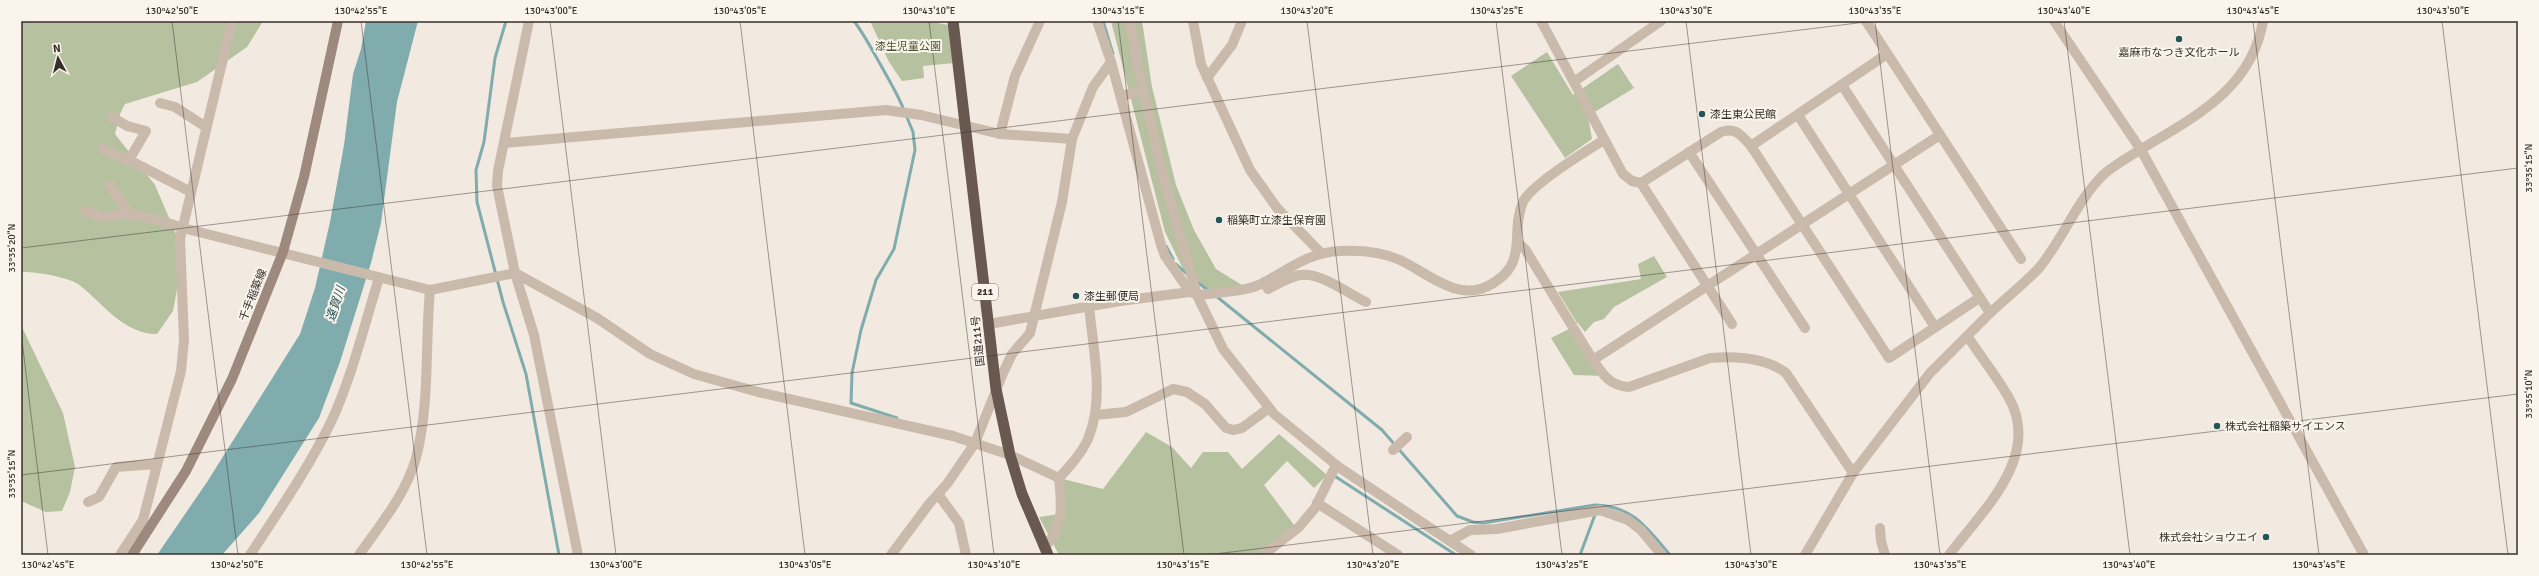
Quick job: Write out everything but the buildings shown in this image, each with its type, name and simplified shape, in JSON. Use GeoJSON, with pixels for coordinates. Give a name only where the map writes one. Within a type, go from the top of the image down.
{"type":"FeatureCollection","features":[{"type":"Feature","properties":{"kind":"highway","name":"国道211号"},"geometry":{"type":"LineString","coordinates":[[953,21],[967,128],[996,389],[1010,455],[1022,494],[1046,551]]}},
{"type":"Feature","properties":{"kind":"main road","name":"千手稲築線"},"geometry":{"type":"LineString","coordinates":[[132,555],[186,471],[232,379],[286,253],[338,21]]}},
{"type":"Feature","properties":{"kind":"street"},"geometry":{"type":"LineString","coordinates":[[120,555],[143,520],[181,371],[184,340],[180,245],[206,127],[232,21]]}},
{"type":"Feature","properties":{"kind":"street"},"geometry":{"type":"LineString","coordinates":[[529,21],[498,186],[515,273],[534,335],[578,555]]}},
{"type":"Feature","properties":{"kind":"street"},"geometry":{"type":"LineString","coordinates":[[1000,134],[1015,76],[1040,21]]}},
{"type":"Feature","properties":{"kind":"street"},"geometry":{"type":"LineString","coordinates":[[1097,21],[1111,62],[1165,256],[1194,294],[1223,349],[1269,408],[1336,465],[1471,555]]}},
{"type":"Feature","properties":{"kind":"street"},"geometry":{"type":"LineString","coordinates":[[1130,21],[1138,67],[1161,168],[1194,294]]}},
{"type":"Feature","properties":{"kind":"street"},"geometry":{"type":"LineString","coordinates":[[1193,21],[1201,64],[1250,170],[1277,208],[1321,253]]}},
{"type":"Feature","properties":{"kind":"street"},"geometry":{"type":"LineString","coordinates":[[1207,78],[1232,45],[1242,21]]}},
{"type":"Feature","properties":{"kind":"street"},"geometry":{"type":"LineString","coordinates":[[1541,21],[1623,174],[1632,181],[1641,183],[1706,286],[1732,324]]}},
{"type":"Feature","properties":{"kind":"street"},"geometry":{"type":"LineString","coordinates":[[1575,82],[1661,21]]}},
{"type":"Feature","properties":{"kind":"street"},"geometry":{"type":"LineString","coordinates":[[1866,21],[2021,259]]}},
{"type":"Feature","properties":{"kind":"street"},"geometry":{"type":"LineString","coordinates":[[2054,21],[2141,150],[2364,555]]}},
{"type":"Feature","properties":{"kind":"street"},"geometry":{"type":"LineString","coordinates":[[1805,555],[1853,473],[1930,373],[2039,267],[2093,186],[2118,162],[2141,150],[2206,110],[2230,87],[2245,70],[2260,36],[2263,21]]}},
{"type":"Feature","properties":{"kind":"street"},"geometry":{"type":"LineString","coordinates":[[1751,146],[1887,54]]}},
{"type":"Feature","properties":{"kind":"street"},"geometry":{"type":"LineString","coordinates":[[891,555],[975,443],[996,389],[1012,354],[1030,333],[1062,202],[1072,139],[1094,87],[1111,62]]}},
{"type":"Feature","properties":{"kind":"street"},"geometry":{"type":"LineString","coordinates":[[1842,85],[1990,313]]}},
{"type":"Feature","properties":{"kind":"street"},"geometry":{"type":"LineString","coordinates":[[160,103],[175,107],[206,127]]}},
{"type":"Feature","properties":{"kind":"street"},"geometry":{"type":"LineString","coordinates":[[505,143],[886,110],[921,115],[967,128],[1000,134],[1072,139]]}},
{"type":"Feature","properties":{"kind":"street"},"geometry":{"type":"LineString","coordinates":[[1798,115],[1935,327]]}},
{"type":"Feature","properties":{"kind":"street"},"geometry":{"type":"LineString","coordinates":[[112,117],[127,126],[146,131],[129,160]]}},
{"type":"Feature","properties":{"kind":"street"},"geometry":{"type":"LineString","coordinates":[[1641,183],[1689,152],[1728,130],[1738,131],[1751,146],[1889,358],[1979,298]]}},
{"type":"Feature","properties":{"kind":"street"},"geometry":{"type":"LineString","coordinates":[[1593,360],[1940,135]]}},
{"type":"Feature","properties":{"kind":"street"},"geometry":{"type":"LineString","coordinates":[[989,324],[1089,306],[1194,294],[1238,291],[1264,282],[1302,260],[1321,253],[1341,251],[1383,254],[1400,260],[1441,283],[1467,291],[1488,287],[1502,278],[1515,256],[1518,243],[1519,214],[1523,201],[1533,190],[1604,140]]}},
{"type":"Feature","properties":{"kind":"street"},"geometry":{"type":"LineString","coordinates":[[102,149],[129,160],[191,192]]}},
{"type":"Feature","properties":{"kind":"street"},"geometry":{"type":"LineString","coordinates":[[1689,152],[1805,328]]}},
{"type":"Feature","properties":{"kind":"street"},"geometry":{"type":"LineString","coordinates":[[110,185],[129,214]]}},
{"type":"Feature","properties":{"kind":"street"},"geometry":{"type":"LineString","coordinates":[[84,211],[102,217],[129,214],[159,220],[183,228],[430,290],[515,273],[597,318],[650,354],[694,374],[758,392],[898,422],[975,443],[1010,455],[1059,478]]}},
{"type":"Feature","properties":{"kind":"street"},"geometry":{"type":"LineString","coordinates":[[1518,243],[1525,249],[1593,360],[1610,382],[1619,387],[1629,387],[1710,358],[1723,357],[1763,361],[1775,365],[1786,373],[1853,473]]}},
{"type":"Feature","properties":{"kind":"street"},"geometry":{"type":"LineString","coordinates":[[1264,282],[1268,289],[1287,279],[1300,275],[1311,276],[1321,279],[1366,302]]}},
{"type":"Feature","properties":{"kind":"street"},"geometry":{"type":"LineString","coordinates":[[250,555],[301,475],[330,423],[345,386],[376,277]]}},
{"type":"Feature","properties":{"kind":"street"},"geometry":{"type":"LineString","coordinates":[[359,555],[392,509],[416,458],[425,391],[426,335],[430,290]]}},
{"type":"Feature","properties":{"kind":"street"},"geometry":{"type":"LineString","coordinates":[[1046,551],[1055,535],[1059,521],[1062,504],[1059,478],[1078,457],[1088,439],[1095,415],[1097,397],[1089,306]]}},
{"type":"Feature","properties":{"kind":"street"},"geometry":{"type":"LineString","coordinates":[[1949,555],[2008,477],[2019,443],[2019,428],[2009,398],[1968,337]]}},
{"type":"Feature","properties":{"kind":"street"},"geometry":{"type":"LineString","coordinates":[[1095,415],[1126,412],[1173,389],[1187,392],[1205,404],[1226,428],[1233,430],[1242,428],[1269,408]]}},
{"type":"Feature","properties":{"kind":"street"},"geometry":{"type":"LineString","coordinates":[[1393,450],[1407,437]]}},
{"type":"Feature","properties":{"kind":"street"},"geometry":{"type":"LineString","coordinates":[[88,502],[99,497],[116,467],[157,464]]}},
{"type":"Feature","properties":{"kind":"street"},"geometry":{"type":"LineString","coordinates":[[1263,555],[1299,527],[1318,503],[1336,465]]}},
{"type":"Feature","properties":{"kind":"street"},"geometry":{"type":"LineString","coordinates":[[938,494],[960,523],[966,555]]}},
{"type":"Feature","properties":{"kind":"street"},"geometry":{"type":"LineString","coordinates":[[1318,503],[1398,555]]}},
{"type":"Feature","properties":{"kind":"street"},"geometry":{"type":"LineString","coordinates":[[1450,541],[1470,530],[1497,529],[1600,510],[1628,520],[1641,530],[1662,555]]}},
{"type":"Feature","properties":{"kind":"street"},"geometry":{"type":"LineString","coordinates":[[1880,528],[1881,540],[1885,555]]}},
{"type":"Feature","properties":{"kind":"green space"},"geometry":{"type":"Polygon","coordinates":[[[21,21],[263,21],[247,47],[197,82],[125,104],[120,114],[115,134],[155,185],[176,234],[180,273],[173,311],[157,334],[145,333],[124,323],[73,281],[34,272],[21,272],[21,21]]]}},
{"type":"Feature","properties":{"kind":"green space","name":"漆生児童公園"},"geometry":{"type":"Polygon","coordinates":[[[870,21],[925,21],[949,25],[954,63],[923,66],[924,78],[902,81],[889,62],[870,21]]]}},
{"type":"Feature","properties":{"kind":"green space"},"geometry":{"type":"Polygon","coordinates":[[[1111,21],[1142,21],[1152,87],[1176,185],[1194,230],[1216,269],[1245,287],[1210,292],[1185,273],[1165,232],[1111,21]]]}},
{"type":"Feature","properties":{"kind":"green space"},"geometry":{"type":"Polygon","coordinates":[[[1547,52],[1573,95],[1618,64],[1634,88],[1588,116],[1592,139],[1565,158],[1511,76],[1547,52]]]}},
{"type":"Feature","properties":{"kind":"green space"},"geometry":{"type":"Polygon","coordinates":[[[1654,256],[1667,277],[1614,307],[1604,319],[1594,322],[1585,332],[1577,322],[1574,328],[1604,376],[1574,375],[1551,338],[1573,327],[1576,321],[1558,292],[1641,279],[1638,264],[1654,256]]]}},
{"type":"Feature","properties":{"kind":"green space"},"geometry":{"type":"Polygon","coordinates":[[[21,325],[63,413],[75,467],[70,492],[62,511],[46,512],[21,501],[21,325]]]}},
{"type":"Feature","properties":{"kind":"green space"},"geometry":{"type":"Polygon","coordinates":[[[1146,432],[1172,447],[1191,468],[1203,452],[1228,452],[1242,469],[1279,434],[1327,475],[1314,488],[1287,461],[1264,485],[1297,529],[1263,555],[1059,555],[1039,517],[1060,514],[1059,478],[1103,489],[1146,432]]]}},
{"type":"Feature","properties":{"kind":"water","name":"遠賀川"},"geometry":{"type":"Polygon","coordinates":[[[366,21],[418,21],[397,102],[381,223],[371,263],[340,362],[319,418],[259,513],[222,555],[157,555],[207,482],[300,334],[315,288],[330,222],[344,145],[353,74],[361,49],[366,21]]]}},
{"type":"Feature","properties":{"kind":"waterway"},"geometry":{"type":"LineString","coordinates":[[506,21],[495,58],[484,142],[476,170],[477,202],[503,302],[526,374],[559,555]]}},
{"type":"Feature","properties":{"kind":"waterway"},"geometry":{"type":"LineString","coordinates":[[854,21],[883,69],[904,110]]}},
{"type":"Feature","properties":{"kind":"waterway"},"geometry":{"type":"LineString","coordinates":[[1103,21],[1113,54]]}},
{"type":"Feature","properties":{"kind":"waterway"},"geometry":{"type":"LineString","coordinates":[[897,418],[851,403],[852,373],[861,330],[876,280],[894,249],[915,150],[913,132],[906,115]]}},
{"type":"Feature","properties":{"kind":"waterway"},"geometry":{"type":"LineString","coordinates":[[1166,246],[1173,259]]}},
{"type":"Feature","properties":{"kind":"waterway"},"geometry":{"type":"LineString","coordinates":[[1176,264],[1188,275]]}},
{"type":"Feature","properties":{"kind":"waterway"},"geometry":{"type":"LineString","coordinates":[[1197,282],[1209,291]]}},
{"type":"Feature","properties":{"kind":"waterway"},"geometry":{"type":"LineString","coordinates":[[1216,296],[1382,430],[1457,516],[1473,522],[1483,523],[1595,505],[1608,506],[1620,509],[1638,520],[1670,555]]}},
{"type":"Feature","properties":{"kind":"waterway"},"geometry":{"type":"LineString","coordinates":[[1333,475],[1456,555]]}},
{"type":"Feature","properties":{"kind":"waterway"},"geometry":{"type":"LineString","coordinates":[[1580,555],[1596,512]]}},
{"type":"Feature","properties":{"kind":"place","name":"嘉麻市なつき文化ホール"},"geometry":{"type":"Point","coordinates":[2179,39]}},
{"type":"Feature","properties":{"kind":"place","name":"漆生東公民館"},"geometry":{"type":"Point","coordinates":[1702,114]}},
{"type":"Feature","properties":{"kind":"place","name":"稲築町立漆生保育園"},"geometry":{"type":"Point","coordinates":[1219,220]}},
{"type":"Feature","properties":{"kind":"place","name":"漆生郵便局"},"geometry":{"type":"Point","coordinates":[1076,296]}},
{"type":"Feature","properties":{"kind":"place","name":"株式会社稲築サイエンス"},"geometry":{"type":"Point","coordinates":[2217,426]}},
{"type":"Feature","properties":{"kind":"place","name":"株式会社ショウエイ"},"geometry":{"type":"Point","coordinates":[2266,537]}}]}
